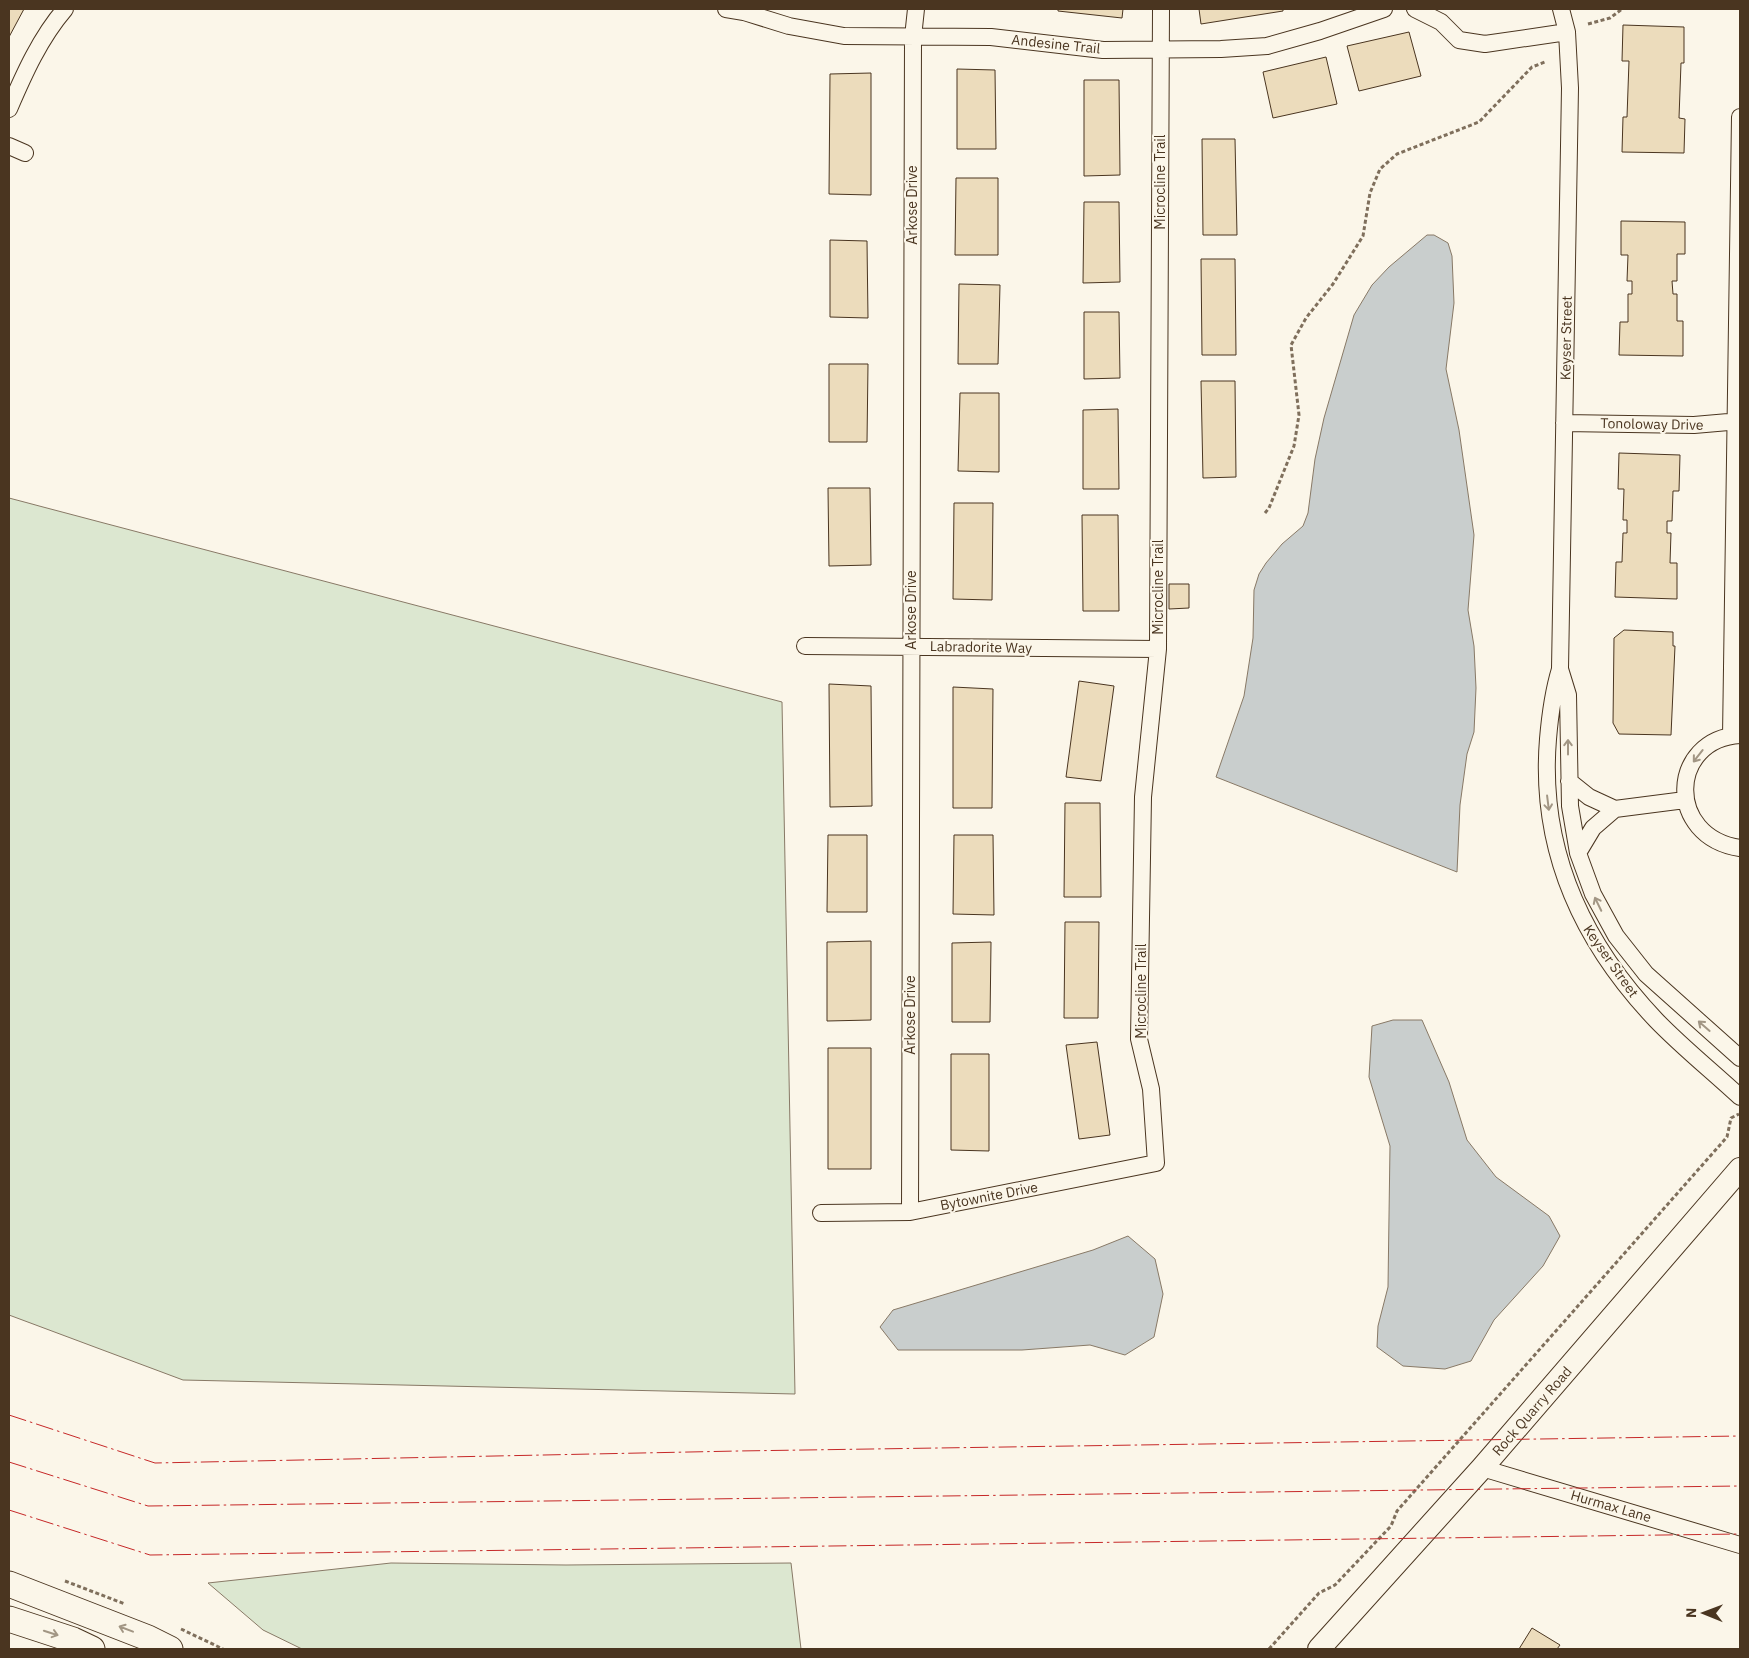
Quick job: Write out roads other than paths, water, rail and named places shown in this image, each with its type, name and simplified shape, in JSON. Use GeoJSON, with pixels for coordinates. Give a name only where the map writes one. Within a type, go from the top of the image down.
{"type":"FeatureCollection","features":[{"type":"Feature","properties":{"kind":"main road","name":"Rock Quarry Road"},"geometry":{"type":"LineString","coordinates":[[1319,1649],[1482,1468],[1740,1169]]}},
{"type":"Feature","properties":{"kind":"main road"},"geometry":{"type":"LineString","coordinates":[[9,1584],[148,1638],[170,1649]]}},
{"type":"Feature","properties":{"kind":"main road"},"geometry":{"type":"LineString","coordinates":[[9,1619],[73,1640],[92,1649]]}},
{"type":"Feature","properties":{"kind":"street"},"geometry":{"type":"LineString","coordinates":[[9,109],[27,68],[54,22],[65,9]]}},
{"type":"Feature","properties":{"kind":"street","name":"Andesine Trail"},"geometry":{"type":"LineString","coordinates":[[726,9],[744,12],[789,26],[844,36],[991,37],[1104,50],[1221,49],[1267,46],[1320,31],[1384,9]]}},
{"type":"Feature","properties":{"kind":"street","name":"Arkose Drive"},"geometry":{"type":"LineString","coordinates":[[910,1212],[913,37],[916,9]]}},
{"type":"Feature","properties":{"kind":"street","name":"Microcline Trail"},"geometry":{"type":"LineString","coordinates":[[1156,1163],[1151,1088],[1139,1040],[1143,797],[1158,649],[1161,9]]}},
{"type":"Feature","properties":{"kind":"street"},"geometry":{"type":"LineString","coordinates":[[1415,9],[1441,22],[1459,40],[1485,44],[1567,32]]}},
{"type":"Feature","properties":{"kind":"street","name":"Keyser Street"},"geometry":{"type":"LineString","coordinates":[[1561,9],[1567,32],[1570,88],[1560,668],[1552,695],[1547,792],[1554,842],[1576,907],[1601,951],[1656,1020],[1740,1097]]}},
{"type":"Feature","properties":{"kind":"street"},"geometry":{"type":"LineString","coordinates":[[1740,117],[1736,736],[1717,740],[1705,748],[1695,759],[1688,771],[1685,785],[1690,816],[1699,829],[1711,839],[1726,846],[1740,848]]}},
{"type":"Feature","properties":{"kind":"street"},"geometry":{"type":"LineString","coordinates":[[9,146],[25,153]]}},
{"type":"Feature","properties":{"kind":"street","name":"Tonoloway Drive"},"geometry":{"type":"LineString","coordinates":[[1564,423],[1694,425],[1737,422]]}},
{"type":"Feature","properties":{"kind":"street","name":"Labradorite Way"},"geometry":{"type":"LineString","coordinates":[[805,646],[1158,649]]}},
{"type":"Feature","properties":{"kind":"street","name":"Keyser Street"},"geometry":{"type":"LineString","coordinates":[[1560,668],[1568,695],[1570,806],[1578,853],[1593,894],[1603,914],[1631,956],[1663,990],[1740,1058]]}},
{"type":"Feature","properties":{"kind":"street"},"geometry":{"type":"LineString","coordinates":[[1569,781],[1589,797],[1615,809],[1686,800]]}},
{"type":"Feature","properties":{"kind":"street"},"geometry":{"type":"LineString","coordinates":[[1578,853],[1594,828],[1615,809]]}},
{"type":"Feature","properties":{"kind":"street","name":"Bytownite Drive"},"geometry":{"type":"LineString","coordinates":[[821,1213],[910,1212],[1156,1163]]}},
{"type":"Feature","properties":{"kind":"street","name":"Hurmax Lane"},"geometry":{"type":"LineString","coordinates":[[1482,1468],[1740,1545]]}}]}
